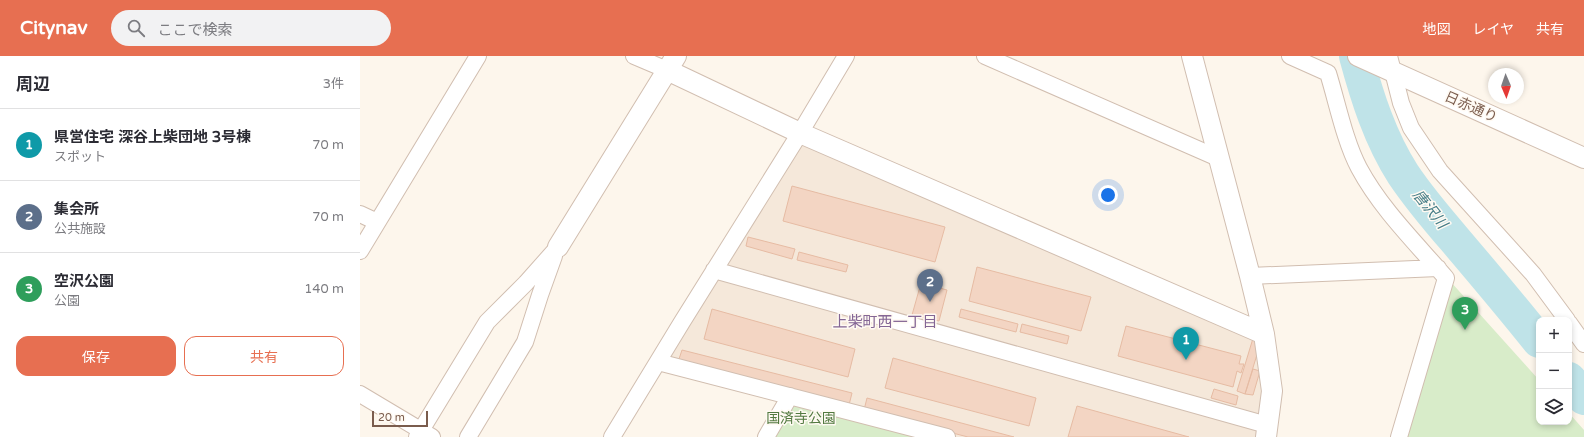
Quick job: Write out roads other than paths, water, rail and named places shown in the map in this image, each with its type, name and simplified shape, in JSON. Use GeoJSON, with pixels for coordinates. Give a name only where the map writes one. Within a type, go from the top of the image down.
{"type":"FeatureCollection","features":[{"type":"Feature","properties":{"kind":"street"},"geometry":{"type":"LineString","coordinates":[[360,251],[478,56]]}},
{"type":"Feature","properties":{"kind":"street"},"geometry":{"type":"LineString","coordinates":[[634,56],[671,63],[800,133],[1264,334]]}},
{"type":"Feature","properties":{"kind":"street"},"geometry":{"type":"LineString","coordinates":[[612,437],[846,56]]}},
{"type":"Feature","properties":{"kind":"street"},"geometry":{"type":"LineString","coordinates":[[985,56],[1218,158]]}},
{"type":"Feature","properties":{"kind":"street"},"geometry":{"type":"LineString","coordinates":[[714,270],[1266,431],[1272,391],[1264,334],[1192,56]]}},
{"type":"Feature","properties":{"kind":"street"},"geometry":{"type":"LineString","coordinates":[[1290,56],[1328,73],[1346,134],[1359,167],[1375,195],[1446,278],[1400,437]]}},
{"type":"Feature","properties":{"kind":"street","name":"日赤通り"},"geometry":{"type":"LineString","coordinates":[[1358,56],[1388,65],[1584,158]]}},
{"type":"Feature","properties":{"kind":"street"},"geometry":{"type":"LineString","coordinates":[[360,394],[424,435],[487,322],[526,283],[558,247],[671,63]]}},
{"type":"Feature","properties":{"kind":"street"},"geometry":{"type":"LineString","coordinates":[[1388,65],[1411,128],[1440,171],[1534,274],[1565,317]]}},
{"type":"Feature","properties":{"kind":"street"},"geometry":{"type":"LineString","coordinates":[[360,214],[377,222]]}},
{"type":"Feature","properties":{"kind":"street"},"geometry":{"type":"LineString","coordinates":[[468,437],[525,342],[540,295],[558,247]]}},
{"type":"Feature","properties":{"kind":"street"},"geometry":{"type":"LineString","coordinates":[[1250,276],[1438,268]]}},
{"type":"Feature","properties":{"kind":"street"},"geometry":{"type":"LineString","coordinates":[[1572,327],[1584,344]]}},
{"type":"Feature","properties":{"kind":"street"},"geometry":{"type":"LineString","coordinates":[[658,362],[947,437]]}},
{"type":"Feature","properties":{"kind":"street"},"geometry":{"type":"LineString","coordinates":[[766,437],[790,396]]}},
{"type":"Feature","properties":{"kind":"waterway","name":"唐沢川"},"geometry":{"type":"LineString","coordinates":[[1356,56],[1375,117],[1381,132],[1403,174],[1428,208],[1536,337]]}},
{"type":"Feature","properties":{"kind":"waterway","name":"唐沢川"},"geometry":{"type":"LineString","coordinates":[[1572,383],[1584,398]]}},
{"type":"Feature","properties":{"kind":"place","name":"集会所"},"geometry":{"type":"Point","coordinates":[930,302]}},
{"type":"Feature","properties":{"kind":"place","name":"空沢公園"},"geometry":{"type":"Point","coordinates":[1465,330]}},
{"type":"Feature","properties":{"kind":"place","name":"県営住宅 深谷上柴団地 3号棟"},"geometry":{"type":"Point","coordinates":[1186,360]}},
{"type":"Feature","properties":{"kind":"district","name":"上柴町西一丁目"},"geometry":{"type":"Point","coordinates":[885,322]}},
{"type":"Feature","properties":{"kind":"park label","name":"国済寺公園"},"geometry":{"type":"Point","coordinates":[801,418]}}]}
